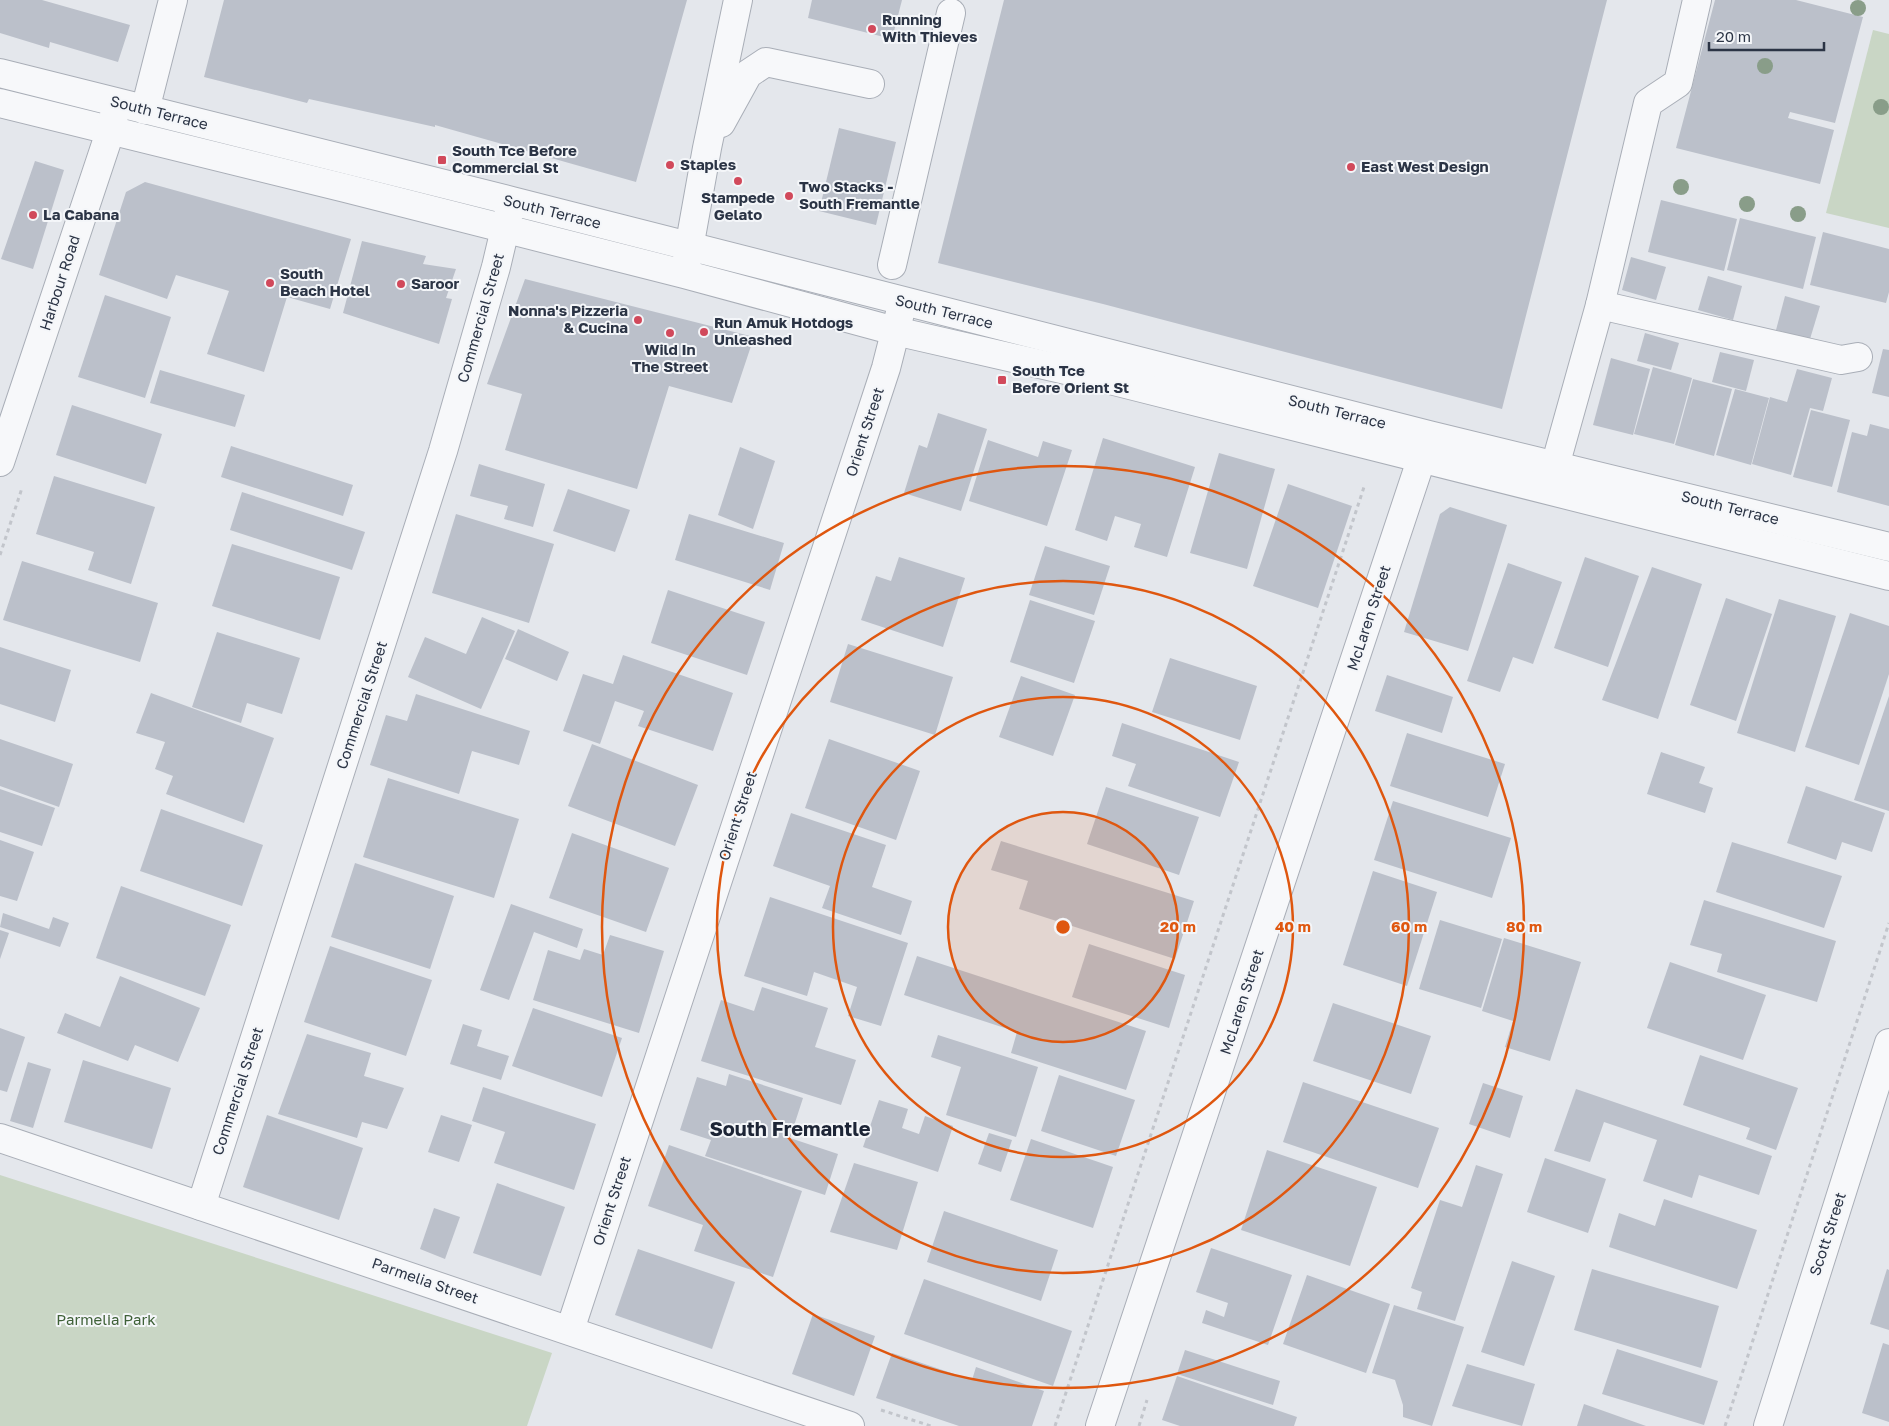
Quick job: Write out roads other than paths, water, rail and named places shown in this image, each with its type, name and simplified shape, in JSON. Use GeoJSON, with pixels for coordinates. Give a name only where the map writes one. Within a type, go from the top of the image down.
{"type":"FeatureCollection","features":[{"type":"Feature","properties":{"kind":"street"},"geometry":{"type":"LineString","coordinates":[[145,110],[173,0]]}},
{"type":"Feature","properties":{"kind":"street"},"geometry":{"type":"LineString","coordinates":[[684,274],[707,148],[738,0]]}},
{"type":"Feature","properties":{"kind":"street"},"geometry":{"type":"LineString","coordinates":[[1555,466],[1600,305],[1648,103],[1678,83],[1696,0]]}},
{"type":"Feature","properties":{"kind":"street"},"geometry":{"type":"LineString","coordinates":[[892,265],[951,13]]}},
{"type":"Feature","properties":{"kind":"street"},"geometry":{"type":"LineString","coordinates":[[707,148],[748,74],[766,62],[870,84]]}},
{"type":"Feature","properties":{"kind":"street","name":"South Terrace"},"geometry":{"type":"LineString","coordinates":[[0,73],[512,201],[903,302],[1889,576]]}},
{"type":"Feature","properties":{"kind":"street","name":"South Terrace"},"geometry":{"type":"LineString","coordinates":[[0,103],[111,129],[684,274],[895,331],[1114,381],[1426,447],[1555,466],[1889,547]]}},
{"type":"Feature","properties":{"kind":"street","name":"Harbour Road"},"geometry":{"type":"LineString","coordinates":[[0,462],[111,129],[117,103]]}},
{"type":"Feature","properties":{"kind":"street","name":"Commercial Street"},"geometry":{"type":"LineString","coordinates":[[201,1206],[443,451],[496,267],[512,201]]}},
{"type":"Feature","properties":{"kind":"street","name":"Orient Street"},"geometry":{"type":"LineString","coordinates":[[570,1330],[886,368],[903,302]]}},
{"type":"Feature","properties":{"kind":"street"},"geometry":{"type":"LineString","coordinates":[[1600,305],[1842,360],[1858,357]]}},
{"type":"Feature","properties":{"kind":"street","name":"McLaren Street"},"geometry":{"type":"LineString","coordinates":[[1100,1426],[1426,447]]}},
{"type":"Feature","properties":{"kind":"street","name":"Scott Street"},"geometry":{"type":"LineString","coordinates":[[1768,1426],[1889,1043]]}},
{"type":"Feature","properties":{"kind":"street","name":"Parmelia Street"},"geometry":{"type":"LineString","coordinates":[[0,1138],[570,1330],[804,1419],[850,1426]]}},
{"type":"Feature","properties":{"kind":"place","name":"Running With Thieves"},"geometry":{"type":"Point","coordinates":[872,29]}},
{"type":"Feature","properties":{"kind":"place","name":"South Tce Before Commercial St"},"geometry":{"type":"Point","coordinates":[442,160]}},
{"type":"Feature","properties":{"kind":"place","name":"Staples"},"geometry":{"type":"Point","coordinates":[670,165]}},
{"type":"Feature","properties":{"kind":"place","name":"East West Design"},"geometry":{"type":"Point","coordinates":[1351,167]}},
{"type":"Feature","properties":{"kind":"place","name":"Stampede Gelato"},"geometry":{"type":"Point","coordinates":[738,181]}},
{"type":"Feature","properties":{"kind":"place","name":"Two Stacks - South Fremantle"},"geometry":{"type":"Point","coordinates":[789,196]}},
{"type":"Feature","properties":{"kind":"place","name":"La Cabana"},"geometry":{"type":"Point","coordinates":[33,215]}},
{"type":"Feature","properties":{"kind":"place","name":"South Beach Hotel"},"geometry":{"type":"Point","coordinates":[270,283]}},
{"type":"Feature","properties":{"kind":"place","name":"Saroor"},"geometry":{"type":"Point","coordinates":[401,284]}},
{"type":"Feature","properties":{"kind":"place","name":"Nonna's Pizzeria & Cucina"},"geometry":{"type":"Point","coordinates":[638,320]}},
{"type":"Feature","properties":{"kind":"place","name":"Run Amuk Hotdogs Unleashed"},"geometry":{"type":"Point","coordinates":[704,332]}},
{"type":"Feature","properties":{"kind":"place","name":"Wild In The Street"},"geometry":{"type":"Point","coordinates":[670,333]}},
{"type":"Feature","properties":{"kind":"place","name":"South Tce Before Orient St"},"geometry":{"type":"Point","coordinates":[1002,380]}},
{"type":"Feature","properties":{"kind":"district","name":"South Fremantle"},"geometry":{"type":"Point","coordinates":[790,1129]}},
{"type":"Feature","properties":{"kind":"park label","name":"Parmelia Park"},"geometry":{"type":"Point","coordinates":[106,1320]}}]}
